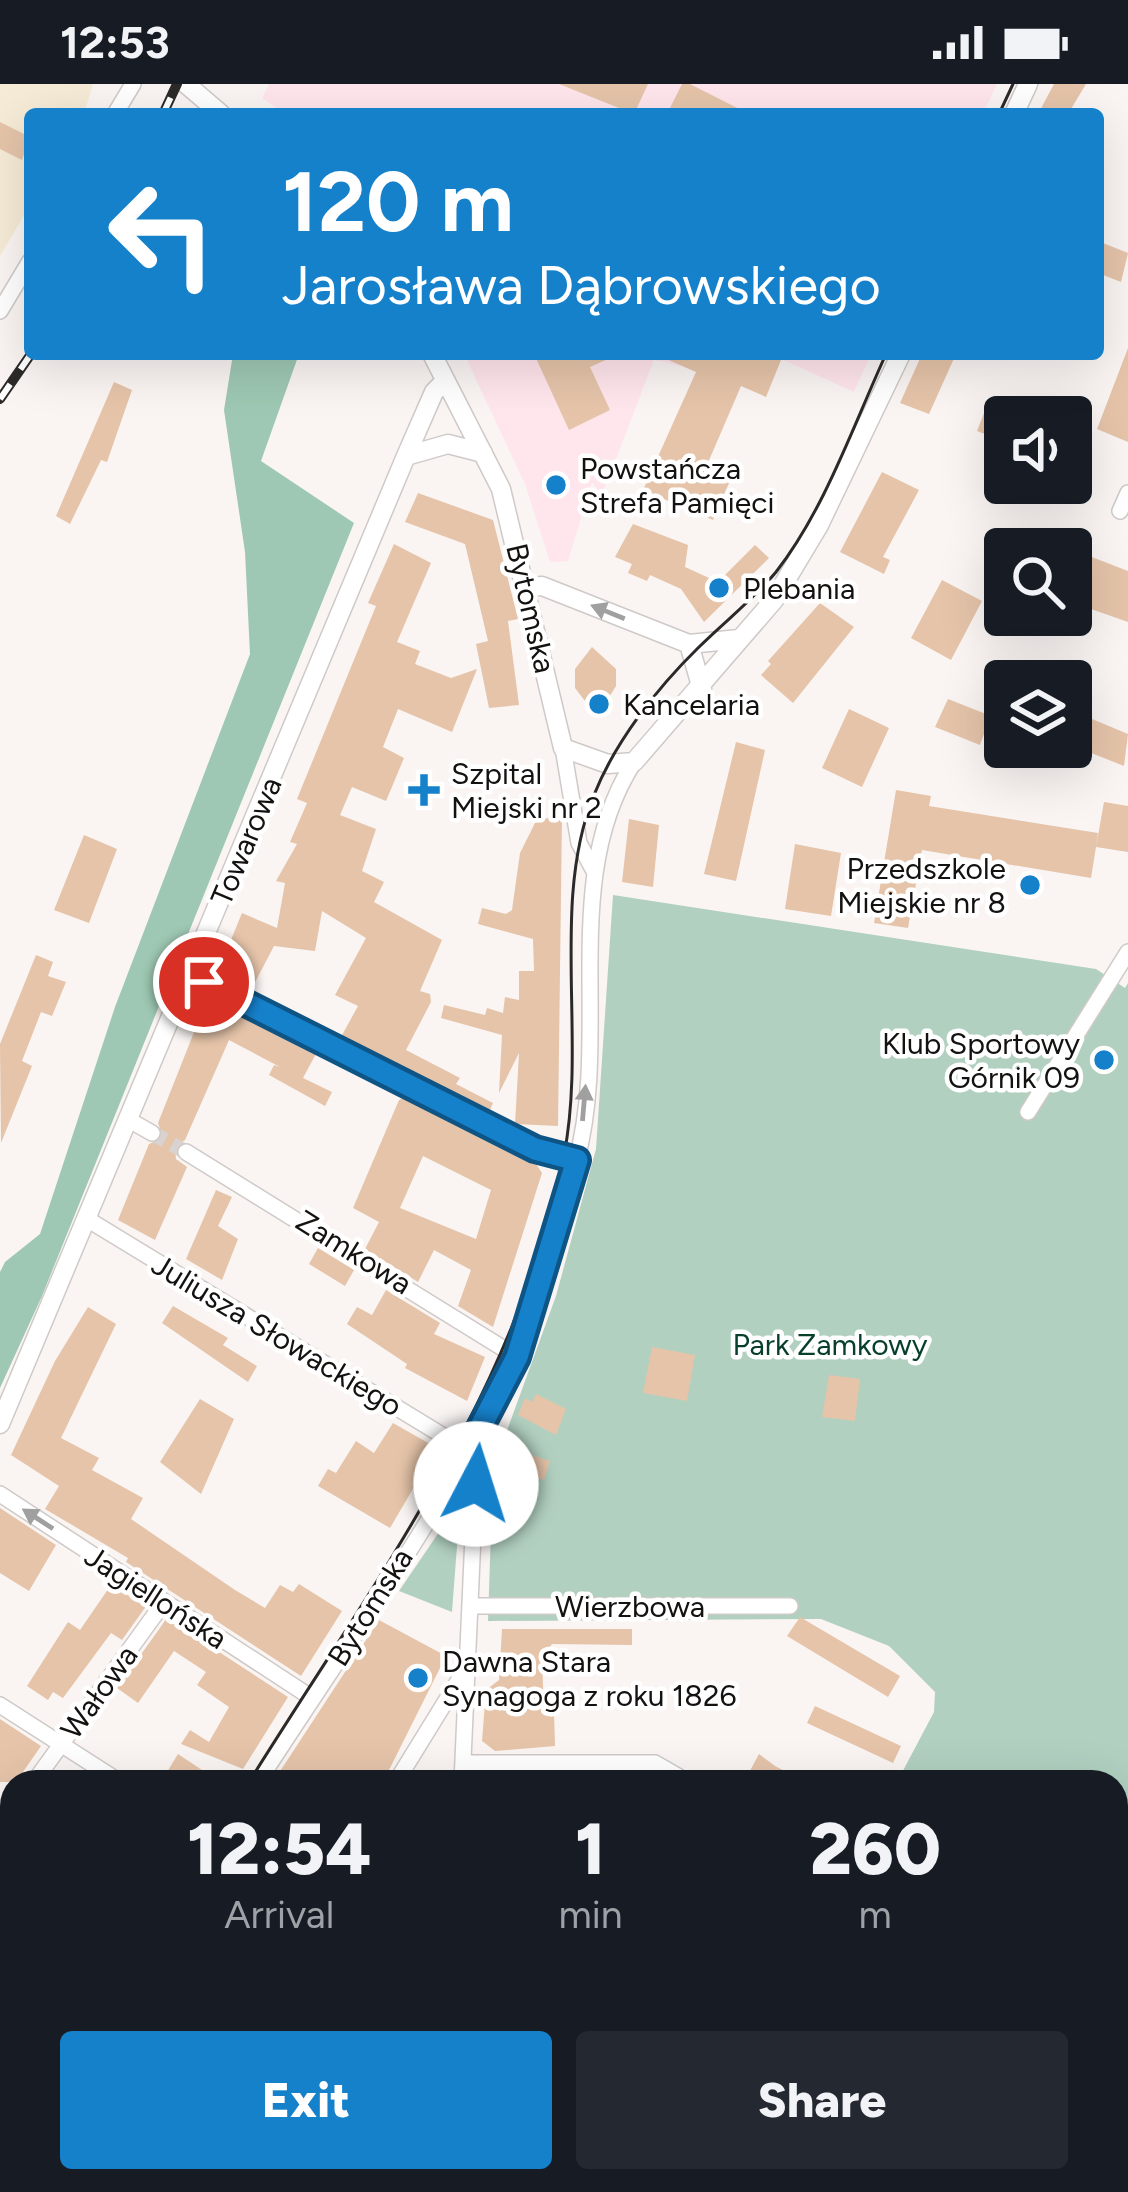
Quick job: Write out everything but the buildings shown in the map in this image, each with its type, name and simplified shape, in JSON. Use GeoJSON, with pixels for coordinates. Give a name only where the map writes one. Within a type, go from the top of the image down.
{"type":"FeatureCollection","features":[{"type":"Feature","properties":{"kind":"street"},"geometry":{"type":"LineString","coordinates":[[186,84],[214,108]]}},
{"type":"Feature","properties":{"kind":"street"},"geometry":{"type":"LineString","coordinates":[[0,311],[24,271]]}},
{"type":"Feature","properties":{"kind":"street","name":"Bytomska"},"geometry":{"type":"LineString","coordinates":[[435,360],[501,489],[527,587],[579,843],[595,873]]}},
{"type":"Feature","properties":{"kind":"street"},"geometry":{"type":"LineString","coordinates":[[562,748],[608,764],[634,762],[702,689],[774,600],[811,540],[898,360]]}},
{"type":"Feature","properties":{"kind":"street","name":"Towarowa"},"geometry":{"type":"LineString","coordinates":[[0,1424],[406,456],[434,392],[445,381]]}},
{"type":"Feature","properties":{"kind":"street"},"geometry":{"type":"LineString","coordinates":[[406,456],[448,444],[483,453]]}},
{"type":"Feature","properties":{"kind":"street"},"geometry":{"type":"LineString","coordinates":[[1120,511],[1128,494]]}},
{"type":"Feature","properties":{"kind":"street"},"geometry":{"type":"LineString","coordinates":[[527,587],[542,586],[688,644],[739,639]]}},
{"type":"Feature","properties":{"kind":"street"},"geometry":{"type":"LineString","coordinates":[[688,644],[702,689]]}},
{"type":"Feature","properties":{"kind":"street","name":"Bytomska"},"geometry":{"type":"LineString","coordinates":[[267,1770],[468,1451],[517,1357],[577,1160],[591,1012],[595,873],[608,812],[634,762]]}},
{"type":"Feature","properties":{"kind":"street"},"geometry":{"type":"LineString","coordinates":[[1028,1112],[1128,952]]}},
{"type":"Feature","properties":{"kind":"street"},"geometry":{"type":"LineString","coordinates":[[189,974],[535,1149],[577,1160]]}},
{"type":"Feature","properties":{"kind":"street"},"geometry":{"type":"LineString","coordinates":[[129,1120],[152,1133]]}},
{"type":"Feature","properties":{"kind":"street","name":"Zamkowa"},"geometry":{"type":"LineString","coordinates":[[186,1152],[517,1357]]}},
{"type":"Feature","properties":{"kind":"street","name":"Juliusza Słowackiego"},"geometry":{"type":"LineString","coordinates":[[87,1220],[468,1451]]}},
{"type":"Feature","properties":{"kind":"street"},"geometry":{"type":"LineString","coordinates":[[463,1770],[476,1469],[468,1451]]}},
{"type":"Feature","properties":{"kind":"street","name":"Jagiellońska"},"geometry":{"type":"LineString","coordinates":[[0,1494],[312,1698]]}},
{"type":"Feature","properties":{"kind":"street","name":"Wałowa"},"geometry":{"type":"LineString","coordinates":[[42,1770],[164,1602]]}},
{"type":"Feature","properties":{"kind":"street","name":"Wierzbowa"},"geometry":{"type":"LineString","coordinates":[[470,1606],[790,1606]]}},
{"type":"Feature","properties":{"kind":"street"},"geometry":{"type":"LineString","coordinates":[[403,1770],[464,1670]]}},
{"type":"Feature","properties":{"kind":"street"},"geometry":{"type":"LineString","coordinates":[[0,1705],[101,1770]]}},
{"type":"Feature","properties":{"kind":"street"},"geometry":{"type":"LineString","coordinates":[[464,1763],[655,1763],[667,1770]]}},
{"type":"Feature","properties":{"kind":"shaded area"},"geometry":{"type":"Polygon","coordinates":[[[0,84],[93,84],[86,108],[24,108],[24,215],[0,256],[0,84]]]}},
{"type":"Feature","properties":{"kind":"shaded area"},"geometry":{"type":"Polygon","coordinates":[[[269,84],[997,84],[986,108],[276,108],[262,98],[269,84]]]}},
{"type":"Feature","properties":{"kind":"shaded area"},"geometry":{"type":"Polygon","coordinates":[[[467,360],[654,360],[602,495],[592,482],[568,561],[550,562],[525,484],[467,360]]]}},
{"type":"Feature","properties":{"kind":"shaded area"},"geometry":{"type":"Polygon","coordinates":[[[654,360],[697,360],[693,369],[654,360]]]}},
{"type":"Feature","properties":{"kind":"shaded area"},"geometry":{"type":"Polygon","coordinates":[[[783,360],[868,360],[854,392],[783,360]]]}},
{"type":"Feature","properties":{"kind":"green space"},"geometry":{"type":"Polygon","coordinates":[[[232,360],[297,360],[261,461],[354,523],[42,1296],[0,1388],[0,1272],[5,1262],[40,1234],[115,1007],[250,654],[245,552],[224,410],[232,360]]]}},
{"type":"Feature","properties":{"kind":"green space","name":"Park Zamkowy"},"geometry":{"type":"Polygon","coordinates":[[[613,895],[1096,969],[1125,988],[1128,983],[1128,1770],[903,1770],[934,1712],[935,1692],[889,1646],[821,1619],[488,1621],[493,1469],[556,1296],[596,1149],[613,895]]]}},
{"type":"Feature","properties":{"kind":"green space"},"geometry":{"type":"Polygon","coordinates":[[[450,1516],[459,1520],[452,1612],[399,1591],[450,1516]]]}},
{"type":"Feature","properties":{"kind":"tunnel"},"geometry":{"type":"LineString","coordinates":[[152,1133],[186,1152]]}},
{"type":"Feature","properties":{"kind":"tram line"},"geometry":{"type":"LineString","coordinates":[[1002,108],[1013,84]]}},
{"type":"Feature","properties":{"kind":"tram line"},"geometry":{"type":"LineString","coordinates":[[257,1770],[436,1482],[513,1324],[543,1241],[570,1111],[574,880],[594,795],[625,736],[667,680],[767,582],[793,547],[824,494],[883,360]]}},
{"type":"Feature","properties":{"kind":"railway"},"geometry":{"type":"LineString","coordinates":[[166,108],[177,84]]}},
{"type":"Feature","properties":{"kind":"railway"},"geometry":{"type":"LineString","coordinates":[[0,399],[27,360]]}},
{"type":"Feature","properties":{"kind":"place","name":"Powstańcza Strefa Pamięci"},"geometry":{"type":"Point","coordinates":[556,485]}},
{"type":"Feature","properties":{"kind":"place","name":"Plebania"},"geometry":{"type":"Point","coordinates":[719,588]}},
{"type":"Feature","properties":{"kind":"place","name":"Kancelaria"},"geometry":{"type":"Point","coordinates":[599,704]}},
{"type":"Feature","properties":{"kind":"place","name":"Szpital Miejski nr 2"},"geometry":{"type":"Point","coordinates":[424,790]}},
{"type":"Feature","properties":{"kind":"place","name":"Przedszkole Miejskie nr 8"},"geometry":{"type":"Point","coordinates":[1030,885]}},
{"type":"Feature","properties":{"kind":"place","name":"Klub Sportowy Górnik 09"},"geometry":{"type":"Point","coordinates":[1104,1060]}},
{"type":"Feature","properties":{"kind":"place","name":"Dawna Stara Synagoga z roku 1826"},"geometry":{"type":"Point","coordinates":[418,1678]}},
{"type":"Feature","properties":{"kind":"route"},"geometry":{"type":"LineString","coordinates":[[204,982],[535,1149],[577,1160],[517,1357],[468,1451],[476,1463],[476,1484]]}}]}
